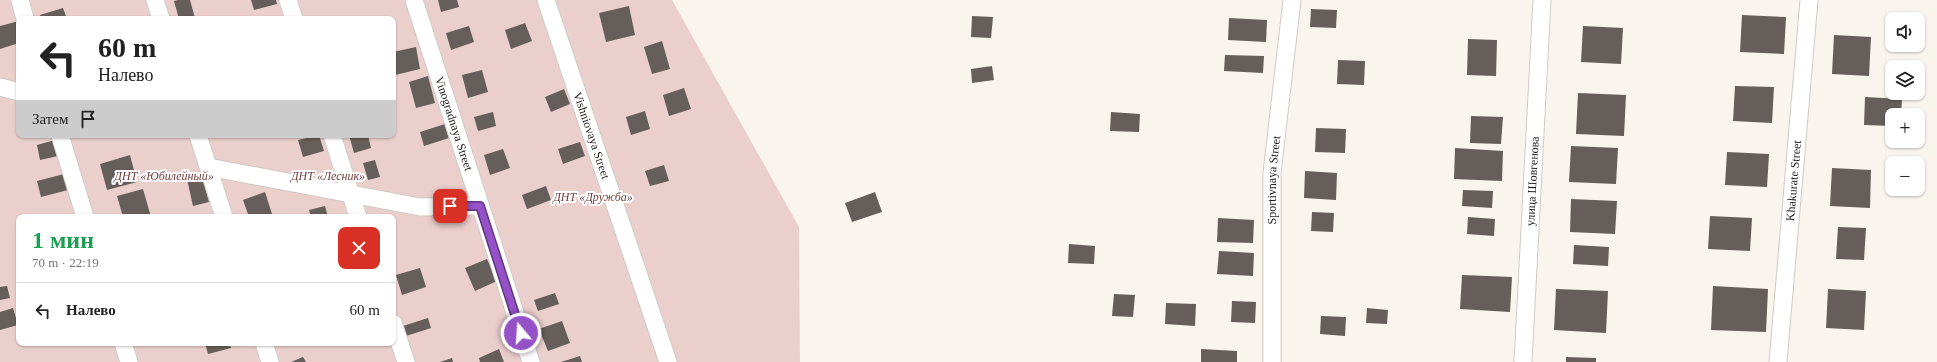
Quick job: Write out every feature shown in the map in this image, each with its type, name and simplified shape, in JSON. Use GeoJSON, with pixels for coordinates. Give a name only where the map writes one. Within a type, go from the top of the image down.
{"type":"FeatureCollection","features":[{"type":"Feature","properties":{"kind":"street"},"geometry":{"type":"LineString","coordinates":[[20,0],[24,16]]}},
{"type":"Feature","properties":{"kind":"street"},"geometry":{"type":"LineString","coordinates":[[155,0],[160,16]]}},
{"type":"Feature","properties":{"kind":"street"},"geometry":{"type":"LineString","coordinates":[[288,0],[293,16]]}},
{"type":"Feature","properties":{"kind":"street","name":"Vinogradnaya Street"},"geometry":{"type":"LineString","coordinates":[[414,0],[530,362]]}},
{"type":"Feature","properties":{"kind":"street","name":"Vishniovaya Street"},"geometry":{"type":"LineString","coordinates":[[546,0],[668,362]]}},
{"type":"Feature","properties":{"kind":"street","name":"Sportivnaya Street"},"geometry":{"type":"LineString","coordinates":[[1272,362],[1272,173],[1292,0]]}},
{"type":"Feature","properties":{"kind":"street","name":"улица Шовгенова"},"geometry":{"type":"LineString","coordinates":[[1523,362],[1542,0]]}},
{"type":"Feature","properties":{"kind":"street","name":"Khakurate Street"},"geometry":{"type":"LineString","coordinates":[[1778,362],[1809,0]]}},
{"type":"Feature","properties":{"kind":"street"},"geometry":{"type":"LineString","coordinates":[[0,87],[16,91]]}},
{"type":"Feature","properties":{"kind":"street"},"geometry":{"type":"LineString","coordinates":[[61,138],[84,214]]}},
{"type":"Feature","properties":{"kind":"street"},"geometry":{"type":"LineString","coordinates":[[198,138],[223,214]]}},
{"type":"Feature","properties":{"kind":"street"},"geometry":{"type":"LineString","coordinates":[[333,138],[357,214]]}},
{"type":"Feature","properties":{"kind":"street"},"geometry":{"type":"LineString","coordinates":[[208,167],[420,207],[480,206]]}},
{"type":"Feature","properties":{"kind":"street"},"geometry":{"type":"LineString","coordinates":[[396,332],[406,362]]}},
{"type":"Feature","properties":{"kind":"street"},"geometry":{"type":"LineString","coordinates":[[124,346],[129,362]]}},
{"type":"Feature","properties":{"kind":"street"},"geometry":{"type":"LineString","coordinates":[[265,346],[270,362]]}},
{"type":"Feature","properties":{"kind":"green space","name":"ДНТ «Дружба»"},"geometry":{"type":"Polygon","coordinates":[[[0,0],[672,0],[799,227],[800,362],[0,362],[0,0]]]}},
{"type":"Feature","properties":{"kind":"building"},"geometry":{"type":"Polygon","coordinates":[[[190,0],[194,16],[178,16],[174,1],[190,0]]]}},
{"type":"Feature","properties":{"kind":"building"},"geometry":{"type":"Polygon","coordinates":[[[251,0],[276,0],[277,4],[254,10],[251,0]]]}},
{"type":"Feature","properties":{"kind":"building"},"geometry":{"type":"Polygon","coordinates":[[[438,0],[457,0],[459,7],[441,12],[438,0]]]}},
{"type":"Feature","properties":{"kind":"building"},"geometry":{"type":"Polygon","coordinates":[[[629,6],[635,35],[606,42],[599,13],[629,6]]]}},
{"type":"Feature","properties":{"kind":"building"},"geometry":{"type":"Polygon","coordinates":[[[63,8],[66,16],[40,16],[63,8]]]}},
{"type":"Feature","properties":{"kind":"building"},"geometry":{"type":"Polygon","coordinates":[[[1311,9],[1337,10],[1336,28],[1310,27],[1311,9]]]}},
{"type":"Feature","properties":{"kind":"building"},"geometry":{"type":"Polygon","coordinates":[[[1742,15],[1786,17],[1784,54],[1740,52],[1742,15]]]}},
{"type":"Feature","properties":{"kind":"building"},"geometry":{"type":"Polygon","coordinates":[[[972,16],[993,17],[991,38],[971,37],[972,16]]]}},
{"type":"Feature","properties":{"kind":"building"},"geometry":{"type":"Polygon","coordinates":[[[1229,18],[1267,20],[1266,42],[1228,40],[1229,18]]]}},
{"type":"Feature","properties":{"kind":"building"},"geometry":{"type":"Polygon","coordinates":[[[16,22],[16,44],[0,49],[0,26],[16,22]]]}},
{"type":"Feature","properties":{"kind":"building"},"geometry":{"type":"Polygon","coordinates":[[[525,23],[532,41],[511,49],[505,30],[525,23]]]}},
{"type":"Feature","properties":{"kind":"building"},"geometry":{"type":"Polygon","coordinates":[[[469,26],[474,42],[451,50],[446,33],[469,26]]]}},
{"type":"Feature","properties":{"kind":"building"},"geometry":{"type":"Polygon","coordinates":[[[1583,26],[1623,28],[1621,64],[1581,62],[1583,26]]]}},
{"type":"Feature","properties":{"kind":"building"},"geometry":{"type":"Polygon","coordinates":[[[1834,35],[1871,37],[1869,76],[1832,74],[1834,35]]]}},
{"type":"Feature","properties":{"kind":"building"},"geometry":{"type":"Polygon","coordinates":[[[1468,39],[1497,40],[1496,76],[1467,75],[1468,39]]]}},
{"type":"Feature","properties":{"kind":"building"},"geometry":{"type":"Polygon","coordinates":[[[662,41],[670,69],[652,74],[644,47],[662,41]]]}},
{"type":"Feature","properties":{"kind":"building"},"geometry":{"type":"Polygon","coordinates":[[[416,47],[420,69],[396,75],[396,51],[416,47]]]}},
{"type":"Feature","properties":{"kind":"building"},"geometry":{"type":"Polygon","coordinates":[[[1225,55],[1264,56],[1263,73],[1224,71],[1225,55]]]}},
{"type":"Feature","properties":{"kind":"building"},"geometry":{"type":"Polygon","coordinates":[[[1338,60],[1365,61],[1364,85],[1337,84],[1338,60]]]}},
{"type":"Feature","properties":{"kind":"building"},"geometry":{"type":"Polygon","coordinates":[[[992,66],[994,80],[972,83],[971,69],[992,66]]]}},
{"type":"Feature","properties":{"kind":"building"},"geometry":{"type":"Polygon","coordinates":[[[482,70],[488,92],[468,98],[462,75],[482,70]]]}},
{"type":"Feature","properties":{"kind":"building"},"geometry":{"type":"Polygon","coordinates":[[[428,76],[435,103],[416,108],[409,82],[428,76]]]}},
{"type":"Feature","properties":{"kind":"building"},"geometry":{"type":"Polygon","coordinates":[[[1735,86],[1774,87],[1772,123],[1733,121],[1735,86]]]}},
{"type":"Feature","properties":{"kind":"building"},"geometry":{"type":"Polygon","coordinates":[[[684,88],[691,109],[669,116],[663,95],[684,88]]]}},
{"type":"Feature","properties":{"kind":"building"},"geometry":{"type":"Polygon","coordinates":[[[564,89],[570,104],[551,112],[545,97],[564,89]]]}},
{"type":"Feature","properties":{"kind":"building"},"geometry":{"type":"Polygon","coordinates":[[[1578,93],[1626,95],[1624,136],[1576,134],[1578,93]]]}},
{"type":"Feature","properties":{"kind":"building"},"geometry":{"type":"Polygon","coordinates":[[[1865,97],[1885,98],[1885,100],[1902,100],[1901,108],[1885,108],[1885,126],[1864,125],[1865,97]]]}},
{"type":"Feature","properties":{"kind":"building"},"geometry":{"type":"Polygon","coordinates":[[[645,111],[650,129],[631,135],[626,117],[645,111]]]}},
{"type":"Feature","properties":{"kind":"building"},"geometry":{"type":"Polygon","coordinates":[[[493,112],[496,126],[478,131],[474,117],[493,112]]]}},
{"type":"Feature","properties":{"kind":"building"},"geometry":{"type":"Polygon","coordinates":[[[1111,112],[1140,114],[1139,132],[1110,131],[1111,112]]]}},
{"type":"Feature","properties":{"kind":"building"},"geometry":{"type":"Polygon","coordinates":[[[1471,116],[1503,117],[1501,144],[1470,143],[1471,116]]]}},
{"type":"Feature","properties":{"kind":"building"},"geometry":{"type":"Polygon","coordinates":[[[445,124],[449,138],[424,146],[420,132],[445,124]]]}},
{"type":"Feature","properties":{"kind":"building"},"geometry":{"type":"Polygon","coordinates":[[[1316,128],[1346,129],[1345,153],[1315,152],[1316,128]]]}},
{"type":"Feature","properties":{"kind":"building"},"geometry":{"type":"Polygon","coordinates":[[[306,138],[320,138],[324,151],[303,157],[298,140],[306,138]]]}},
{"type":"Feature","properties":{"kind":"building"},"geometry":{"type":"Polygon","coordinates":[[[350,138],[369,138],[371,148],[354,153],[350,138]]]}},
{"type":"Feature","properties":{"kind":"building"},"geometry":{"type":"Polygon","coordinates":[[[55,140],[58,156],[40,160],[37,145],[55,140]]]}},
{"type":"Feature","properties":{"kind":"building"},"geometry":{"type":"Polygon","coordinates":[[[580,142],[585,156],[563,164],[558,149],[580,142]]]}},
{"type":"Feature","properties":{"kind":"building"},"geometry":{"type":"Polygon","coordinates":[[[1571,146],[1618,148],[1616,184],[1569,182],[1571,146]]]}},
{"type":"Feature","properties":{"kind":"building"},"geometry":{"type":"Polygon","coordinates":[[[1455,148],[1503,151],[1502,181],[1454,179],[1455,148]]]}},
{"type":"Feature","properties":{"kind":"building"},"geometry":{"type":"Polygon","coordinates":[[[503,149],[510,168],[490,175],[484,155],[503,149]]]}},
{"type":"Feature","properties":{"kind":"building"},"geometry":{"type":"Polygon","coordinates":[[[1727,152],[1769,154],[1767,187],[1725,185],[1727,152]]]}},
{"type":"Feature","properties":{"kind":"building"},"geometry":{"type":"Polygon","coordinates":[[[130,155],[137,182],[107,190],[100,164],[130,155]]]}},
{"type":"Feature","properties":{"kind":"building"},"geometry":{"type":"Polygon","coordinates":[[[375,160],[380,177],[368,180],[363,163],[375,160]]]}},
{"type":"Feature","properties":{"kind":"building"},"geometry":{"type":"Polygon","coordinates":[[[664,165],[669,181],[650,186],[645,171],[664,165]]]}},
{"type":"Feature","properties":{"kind":"building"},"geometry":{"type":"Polygon","coordinates":[[[1832,168],[1871,170],[1870,208],[1830,206],[1832,168]]]}},
{"type":"Feature","properties":{"kind":"building"},"geometry":{"type":"Polygon","coordinates":[[[1305,171],[1337,173],[1336,200],[1304,198],[1305,171]]]}},
{"type":"Feature","properties":{"kind":"building"},"geometry":{"type":"Polygon","coordinates":[[[64,174],[68,190],[41,197],[37,181],[64,174]]]}},
{"type":"Feature","properties":{"kind":"building"},"geometry":{"type":"Polygon","coordinates":[[[202,175],[209,202],[193,206],[187,179],[202,175]]]}},
{"type":"Feature","properties":{"kind":"building"},"geometry":{"type":"Polygon","coordinates":[[[546,186],[551,200],[527,209],[522,195],[546,186]]]}},
{"type":"Feature","properties":{"kind":"building"},"geometry":{"type":"Polygon","coordinates":[[[143,189],[150,214],[122,214],[117,196],[143,189]]]}},
{"type":"Feature","properties":{"kind":"building"},"geometry":{"type":"Polygon","coordinates":[[[1463,190],[1493,191],[1492,208],[1462,206],[1463,190]]]}},
{"type":"Feature","properties":{"kind":"building"},"geometry":{"type":"Polygon","coordinates":[[[265,192],[272,214],[248,214],[243,200],[265,192]]]}},
{"type":"Feature","properties":{"kind":"building"},"geometry":{"type":"Polygon","coordinates":[[[875,192],[882,212],[852,222],[845,203],[875,192]]]}},
{"type":"Feature","properties":{"kind":"building"},"geometry":{"type":"Polygon","coordinates":[[[1571,199],[1617,201],[1615,234],[1570,232],[1571,199]]]}},
{"type":"Feature","properties":{"kind":"building"},"geometry":{"type":"Polygon","coordinates":[[[325,206],[327,214],[310,214],[309,210],[325,206]]]}},
{"type":"Feature","properties":{"kind":"building"},"geometry":{"type":"Polygon","coordinates":[[[1312,212],[1334,213],[1333,232],[1311,231],[1312,212]]]}},
{"type":"Feature","properties":{"kind":"building"},"geometry":{"type":"Polygon","coordinates":[[[1710,216],[1752,218],[1750,251],[1708,249],[1710,216]]]}},
{"type":"Feature","properties":{"kind":"building"},"geometry":{"type":"Polygon","coordinates":[[[1468,217],[1495,219],[1494,236],[1467,234],[1468,217]]]}},
{"type":"Feature","properties":{"kind":"building"},"geometry":{"type":"Polygon","coordinates":[[[1218,218],[1254,220],[1253,243],[1217,242],[1218,218]]]}},
{"type":"Feature","properties":{"kind":"building"},"geometry":{"type":"Polygon","coordinates":[[[1838,227],[1866,228],[1864,260],[1836,259],[1838,227]]]}},
{"type":"Feature","properties":{"kind":"building"},"geometry":{"type":"Polygon","coordinates":[[[1069,244],[1095,246],[1094,264],[1068,263],[1069,244]]]}},
{"type":"Feature","properties":{"kind":"building"},"geometry":{"type":"Polygon","coordinates":[[[1574,245],[1609,247],[1608,266],[1573,264],[1574,245]]]}},
{"type":"Feature","properties":{"kind":"building"},"geometry":{"type":"Polygon","coordinates":[[[1219,251],[1254,253],[1253,276],[1217,274],[1219,251]]]}},
{"type":"Feature","properties":{"kind":"building"},"geometry":{"type":"Polygon","coordinates":[[[487,259],[497,281],[475,291],[465,268],[487,259]]]}},
{"type":"Feature","properties":{"kind":"building"},"geometry":{"type":"Polygon","coordinates":[[[420,268],[426,287],[402,295],[396,275],[420,268]]]}},
{"type":"Feature","properties":{"kind":"building"},"geometry":{"type":"Polygon","coordinates":[[[1462,275],[1512,277],[1510,312],[1460,309],[1462,275]]]}},
{"type":"Feature","properties":{"kind":"building"},"geometry":{"type":"Polygon","coordinates":[[[7,286],[10,298],[0,300],[0,287],[7,286]]]}},
{"type":"Feature","properties":{"kind":"building"},"geometry":{"type":"Polygon","coordinates":[[[1713,286],[1768,289],[1766,332],[1711,330],[1713,286]]]}},
{"type":"Feature","properties":{"kind":"building"},"geometry":{"type":"Polygon","coordinates":[[[1556,289],[1608,291],[1606,333],[1554,330],[1556,289]]]}},
{"type":"Feature","properties":{"kind":"building"},"geometry":{"type":"Polygon","coordinates":[[[1828,289],[1866,291],[1864,330],[1826,328],[1828,289]]]}},
{"type":"Feature","properties":{"kind":"building"},"geometry":{"type":"Polygon","coordinates":[[[555,293],[559,304],[538,311],[534,300],[555,293]]]}},
{"type":"Feature","properties":{"kind":"building"},"geometry":{"type":"Polygon","coordinates":[[[1114,294],[1135,295],[1133,317],[1112,316],[1114,294]]]}},
{"type":"Feature","properties":{"kind":"building"},"geometry":{"type":"Polygon","coordinates":[[[1232,301],[1256,302],[1255,323],[1231,322],[1232,301]]]}},
{"type":"Feature","properties":{"kind":"building"},"geometry":{"type":"Polygon","coordinates":[[[1166,303],[1196,304],[1195,326],[1165,324],[1166,303]]]}},
{"type":"Feature","properties":{"kind":"building"},"geometry":{"type":"Polygon","coordinates":[[[13,308],[16,318],[16,326],[0,330],[0,312],[13,308]]]}},
{"type":"Feature","properties":{"kind":"building"},"geometry":{"type":"Polygon","coordinates":[[[1367,308],[1388,310],[1387,324],[1366,323],[1367,308]]]}},
{"type":"Feature","properties":{"kind":"building"},"geometry":{"type":"Polygon","coordinates":[[[1321,316],[1346,317],[1345,336],[1320,334],[1321,316]]]}},
{"type":"Feature","properties":{"kind":"building"},"geometry":{"type":"Polygon","coordinates":[[[428,318],[431,328],[406,336],[403,326],[428,318]]]}},
{"type":"Feature","properties":{"kind":"building"},"geometry":{"type":"Polygon","coordinates":[[[562,321],[570,343],[548,351],[539,329],[562,321]]]}},
{"type":"Feature","properties":{"kind":"building"},"geometry":{"type":"Polygon","coordinates":[[[206,346],[231,346],[231,348],[208,354],[206,346]]]}},
{"type":"Feature","properties":{"kind":"building"},"geometry":{"type":"Polygon","coordinates":[[[499,349],[504,362],[480,362],[479,358],[499,349]]]}},
{"type":"Feature","properties":{"kind":"building"},"geometry":{"type":"Polygon","coordinates":[[[1201,349],[1237,351],[1237,362],[1201,362],[1201,349]]]}},
{"type":"Feature","properties":{"kind":"building"},"geometry":{"type":"Polygon","coordinates":[[[580,356],[582,362],[561,362],[580,356]]]}},
{"type":"Feature","properties":{"kind":"building"},"geometry":{"type":"Polygon","coordinates":[[[303,357],[306,362],[291,362],[303,357]]]}},
{"type":"Feature","properties":{"kind":"building"},"geometry":{"type":"Polygon","coordinates":[[[1566,357],[1596,358],[1596,362],[1566,362],[1566,357]]]}},
{"type":"Feature","properties":{"kind":"building"},"geometry":{"type":"Polygon","coordinates":[[[452,358],[453,362],[440,362],[452,358]]]}},
{"type":"Feature","properties":{"kind":"route"},"geometry":{"type":"LineString","coordinates":[[450,206],[480,206],[521,333]]}},
{"type":"Feature","properties":{"kind":"park label","name":"ДНТ «Юбилейный»"},"geometry":{"type":"Point","coordinates":[164,176]}},
{"type":"Feature","properties":{"kind":"park label","name":"ДНТ «Лесник»"},"geometry":{"type":"Point","coordinates":[328,176]}}]}
